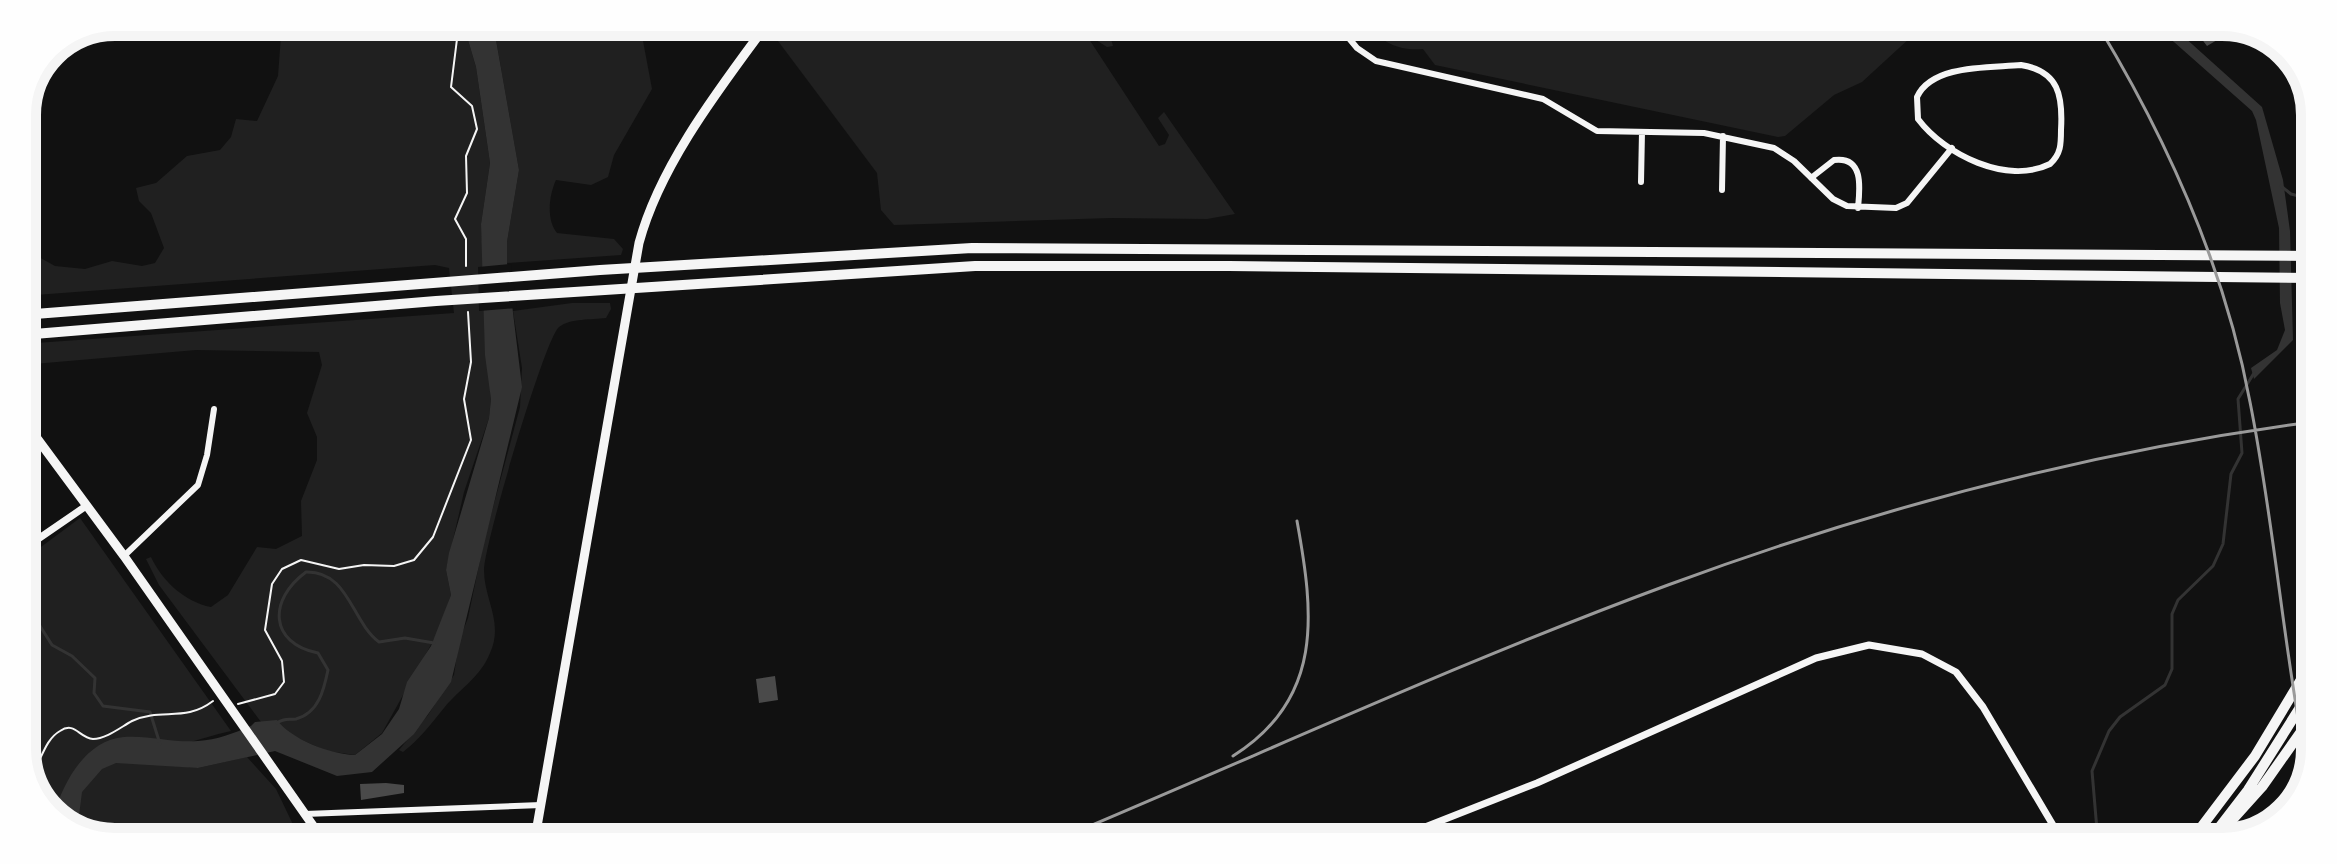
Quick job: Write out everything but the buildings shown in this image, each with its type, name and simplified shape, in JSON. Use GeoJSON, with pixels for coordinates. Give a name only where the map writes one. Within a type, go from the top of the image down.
{"type":"FeatureCollection","features":[{"type":"Feature","properties":{"kind":"highway"},"geometry":{"type":"LineString","coordinates":[[36,314],[675,265],[874,252],[1073,246],[2301,256]]}},
{"type":"Feature","properties":{"kind":"highway"},"geometry":{"type":"LineString","coordinates":[[36,334],[436,301],[877,270],[1075,265],[2301,277]]}},
{"type":"Feature","properties":{"kind":"highway"},"geometry":{"type":"LineString","coordinates":[[2201,828],[2255,756],[2301,680]]}},
{"type":"Feature","properties":{"kind":"highway"},"geometry":{"type":"LineString","coordinates":[[2220,828],[2248,790],[2301,706]]}},
{"type":"Feature","properties":{"kind":"highway"},"geometry":{"type":"LineString","coordinates":[[2225,828],[2241,813],[2301,732]]}},
{"type":"Feature","properties":{"kind":"main road"},"geometry":{"type":"LineString","coordinates":[[537,828],[639,243],[648,208],[688,138],[759,36]]}},
{"type":"Feature","properties":{"kind":"main road"},"geometry":{"type":"LineString","coordinates":[[36,437],[124,556],[315,828]]}},
{"type":"Feature","properties":{"kind":"street"},"geometry":{"type":"LineString","coordinates":[[1347,36],[1357,48],[1388,65],[1543,99],[1593,129],[1723,136],[1782,152],[1833,199],[1858,208],[1896,208],[1907,203],[1952,148]]}},
{"type":"Feature","properties":{"kind":"street"},"geometry":{"type":"LineString","coordinates":[[2021,65],[2047,74],[2061,92],[2061,148],[2050,164],[2034,169],[1993,169],[1952,148],[1924,127],[1917,115],[1917,97],[1932,79],[1980,68],[2021,65]]}},
{"type":"Feature","properties":{"kind":"street"},"geometry":{"type":"LineString","coordinates":[[1641,182],[1642,132]]}},
{"type":"Feature","properties":{"kind":"street"},"geometry":{"type":"LineString","coordinates":[[1722,190],[1723,136]]}},
{"type":"Feature","properties":{"kind":"street"},"geometry":{"type":"LineString","coordinates":[[1811,178],[1834,160],[1853,164],[1860,182],[1858,208]]}},
{"type":"Feature","properties":{"kind":"street"},"geometry":{"type":"LineString","coordinates":[[124,556],[198,485],[207,455],[214,409]]}},
{"type":"Feature","properties":{"kind":"street"},"geometry":{"type":"LineString","coordinates":[[36,540],[86,506]]}},
{"type":"Feature","properties":{"kind":"street"},"geometry":{"type":"LineString","coordinates":[[1423,828],[1537,783],[1816,658],[1869,645],[1922,654],[1956,672],[1983,707],[2055,828]]}},
{"type":"Feature","properties":{"kind":"street"},"geometry":{"type":"LineString","coordinates":[[305,814],[541,805]]}},
{"type":"Feature","properties":{"kind":"path"},"geometry":{"type":"LineString","coordinates":[[456,36],[451,87],[472,106],[477,129],[466,156],[467,193],[455,219],[466,239],[466,266]]}},
{"type":"Feature","properties":{"kind":"path"},"geometry":{"type":"LineString","coordinates":[[238,704],[275,694],[284,682],[282,661],[265,630],[272,584],[282,569],[301,560],[339,569],[364,565],[394,566],[414,560],[433,537],[471,440],[464,399],[471,362],[468,312]]}},
{"type":"Feature","properties":{"kind":"path"},"geometry":{"type":"LineString","coordinates":[[38,762],[51,737],[64,728],[75,728],[92,739],[158,713],[188,715],[214,700]]}},
{"type":"Feature","properties":{"kind":"shaded area"},"geometry":{"type":"Polygon","coordinates":[[[281,36],[467,36],[476,67],[490,163],[481,224],[491,399],[489,418],[464,492],[446,570],[451,595],[438,632],[382,733],[355,755],[327,751],[261,722],[159,585],[146,559],[151,557],[168,582],[183,595],[211,607],[228,595],[257,547],[276,549],[302,536],[301,501],[317,460],[317,437],[307,413],[322,365],[319,352],[196,350],[36,364],[36,343],[454,313],[449,268],[435,265],[36,295],[36,254],[55,266],[85,269],[112,261],[142,266],[155,263],[164,248],[151,213],[139,201],[136,188],[156,183],[187,156],[220,150],[231,137],[236,119],[257,121],[278,76],[281,36]]]}},
{"type":"Feature","properties":{"kind":"shaded area"},"geometry":{"type":"Polygon","coordinates":[[[467,36],[495,36],[519,170],[507,242],[507,263],[522,387],[451,682],[414,734],[372,772],[337,776],[275,751],[198,768],[116,763],[102,769],[82,792],[79,819],[58,803],[63,789],[88,754],[110,740],[142,737],[205,740],[232,734],[255,722],[277,720],[291,733],[312,744],[355,755],[382,734],[399,709],[407,682],[431,646],[451,595],[446,570],[449,553],[489,418],[491,399],[485,355],[481,224],[490,163],[476,67],[467,36]]]}},
{"type":"Feature","properties":{"kind":"shaded area"},"geometry":{"type":"Polygon","coordinates":[[[495,36],[628,36],[643,41],[652,89],[614,155],[608,177],[591,185],[556,180],[550,200],[551,221],[557,233],[614,239],[623,249],[621,255],[507,263],[507,242],[519,170],[495,36]]]}},
{"type":"Feature","properties":{"kind":"shaded area"},"geometry":{"type":"Polygon","coordinates":[[[774,36],[1087,36],[1159,146],[1165,144],[1169,135],[1158,118],[1164,112],[1235,214],[1207,219],[1111,218],[894,225],[881,210],[877,173],[774,36]]]}},
{"type":"Feature","properties":{"kind":"shaded area"},"geometry":{"type":"Polygon","coordinates":[[[1090,36],[1107,36],[1113,46],[1107,47],[1090,36]]]}},
{"type":"Feature","properties":{"kind":"shaded area"},"geometry":{"type":"Polygon","coordinates":[[[1912,36],[1862,82],[1834,95],[1785,136],[1778,137],[1435,65],[1423,49],[1407,49],[1380,37],[1912,36]]]}},
{"type":"Feature","properties":{"kind":"shaded area"},"geometry":{"type":"Polygon","coordinates":[[[2167,36],[2183,36],[2262,107],[2283,180],[2290,231],[2293,340],[2254,379],[2251,368],[2277,350],[2285,330],[2280,303],[2279,228],[2252,111],[2167,36]]]}},
{"type":"Feature","properties":{"kind":"shaded area"},"geometry":{"type":"Polygon","coordinates":[[[572,303],[610,303],[611,309],[606,318],[575,321],[559,327],[541,366],[516,443],[487,553],[485,581],[495,631],[490,653],[475,676],[403,752],[399,750],[428,715],[454,675],[459,641],[468,618],[484,541],[520,407],[522,368],[513,311],[572,303]]]}},
{"type":"Feature","properties":{"kind":"shaded area"},"geometry":{"type":"Polygon","coordinates":[[[80,518],[231,731],[133,762],[198,768],[247,757],[276,789],[295,828],[105,827],[71,815],[52,797],[40,774],[36,754],[36,551],[80,518]]]}},
{"type":"Feature","properties":{"kind":"pier"},"geometry":{"type":"Polygon","coordinates":[[[511,264],[517,308],[479,311],[478,267],[511,264]]]}},
{"type":"Feature","properties":{"kind":"waterway"},"geometry":{"type":"LineString","coordinates":[[2281,186],[2301,197]]}},
{"type":"Feature","properties":{"kind":"waterway"},"geometry":{"type":"LineString","coordinates":[[2097,828],[2092,771],[2109,731],[2120,717],[2165,685],[2172,669],[2172,614],[2178,600],[2213,566],[2223,544],[2231,474],[2242,453],[2238,399],[2254,373]]}},
{"type":"Feature","properties":{"kind":"waterway"},"geometry":{"type":"LineString","coordinates":[[277,723],[304,716],[315,706],[328,670],[318,653],[290,640],[279,619],[285,595],[306,572],[320,574],[341,588],[379,642],[405,638],[434,643]]}},
{"type":"Feature","properties":{"kind":"waterway"},"geometry":{"type":"LineString","coordinates":[[36,620],[52,645],[72,656],[95,678],[94,693],[103,706],[150,712],[160,744]]}},
{"type":"Feature","properties":{"kind":"railway"},"geometry":{"type":"LineString","coordinates":[[2104,36],[2171,161],[2210,255],[2226,303],[2259,449],[2301,733]]}},
{"type":"Feature","properties":{"kind":"railway"},"geometry":{"type":"LineString","coordinates":[[1085,828],[1514,645],[1746,557],[1905,507],[2066,466],[2301,424]]}},
{"type":"Feature","properties":{"kind":"railway"},"geometry":{"type":"LineString","coordinates":[[1233,756],[1263,733],[1284,708],[1298,681],[1306,652],[1307,589],[1297,521]]}}]}
